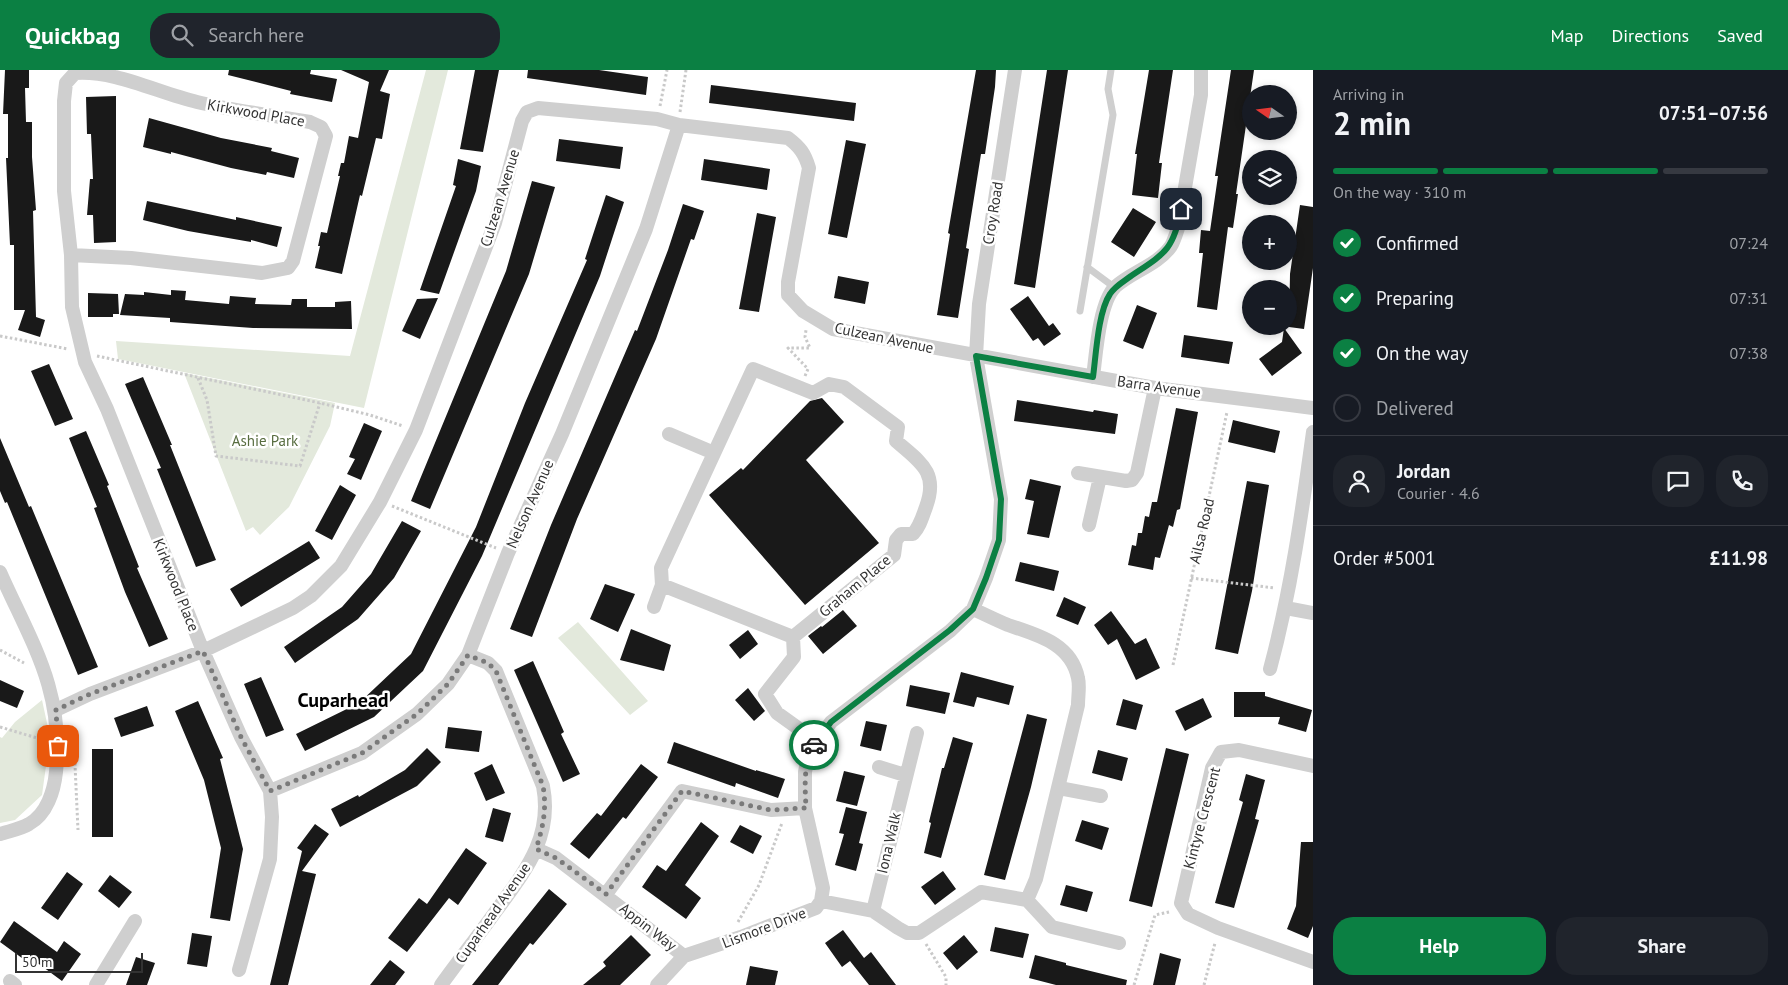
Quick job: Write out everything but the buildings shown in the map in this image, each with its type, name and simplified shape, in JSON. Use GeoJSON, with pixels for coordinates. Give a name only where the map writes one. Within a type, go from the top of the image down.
{"type":"FeatureCollection","features":[{"type":"Feature","properties":{"kind":"street","name":"Croy Road"},"geometry":{"type":"LineString","coordinates":[[976,356],[979,304],[1015,70]]}},
{"type":"Feature","properties":{"kind":"street"},"geometry":{"type":"LineString","coordinates":[[1093,377],[1103,313],[1108,296],[1114,287],[1162,255],[1171,246],[1178,228],[1201,95],[1201,70]]}},
{"type":"Feature","properties":{"kind":"street","name":"Kirkwood Place"},"geometry":{"type":"LineString","coordinates":[[71,255],[131,258],[262,273],[288,268],[293,261],[326,136],[321,127],[310,122],[196,102],[155,88],[87,72],[75,73],[66,83],[64,101],[64,191],[71,255],[72,307],[85,359],[107,409],[203,651],[241,737],[270,791],[272,817],[270,859],[239,970]]}},
{"type":"Feature","properties":{"kind":"street","name":"Culzean Avenue"},"geometry":{"type":"LineString","coordinates":[[56,710],[90,694],[203,651],[293,608],[311,596],[341,566],[380,502],[416,430],[495,223],[522,121],[527,112],[538,108],[657,119],[679,125],[788,138],[799,146],[805,154],[809,168],[788,282],[788,295],[808,314],[833,329],[976,356]]}},
{"type":"Feature","properties":{"kind":"street","name":"Nelson Avenue"},"geometry":{"type":"LineString","coordinates":[[270,791],[362,753],[417,714],[448,684],[468,655],[508,553],[562,434],[646,229],[679,125]]}},
{"type":"Feature","properties":{"kind":"street","name":"Barra Avenue"},"geometry":{"type":"LineString","coordinates":[[976,356],[1155,388],[1313,408]]}},
{"type":"Feature","properties":{"kind":"street","name":"Lismore Drive"},"geometry":{"type":"LineString","coordinates":[[657,985],[684,956],[816,908],[822,901],[822,888],[806,808],[805,772],[809,753],[831,722],[950,630],[973,609],[999,540],[1001,499],[976,356]]}},
{"type":"Feature","properties":{"kind":"street","name":"Graham Place"},"geometry":{"type":"LineString","coordinates":[[654,606],[662,585],[661,568],[752,369],[813,393],[829,384],[844,387],[898,427],[896,440],[927,468],[932,491],[920,526],[913,534],[901,534],[896,540],[894,555],[793,637]]}},
{"type":"Feature","properties":{"kind":"street"},"geometry":{"type":"LineString","coordinates":[[1078,473],[1126,481],[1132,480],[1137,473],[1155,388]]}},
{"type":"Feature","properties":{"kind":"street"},"geometry":{"type":"LineString","coordinates":[[1270,669],[1286,608],[1295,562],[1313,432]]}},
{"type":"Feature","properties":{"kind":"street"},"geometry":{"type":"LineString","coordinates":[[670,434],[714,453]]}},
{"type":"Feature","properties":{"kind":"street"},"geometry":{"type":"LineString","coordinates":[[1090,525],[1100,477]]}},
{"type":"Feature","properties":{"kind":"street"},"geometry":{"type":"LineString","coordinates":[[0,572],[47,674],[56,710],[58,746],[55,788],[45,808],[29,824],[0,834]]}},
{"type":"Feature","properties":{"kind":"street"},"geometry":{"type":"LineString","coordinates":[[662,585],[793,637],[794,657],[765,694],[777,713],[816,741]]}},
{"type":"Feature","properties":{"kind":"street"},"geometry":{"type":"LineString","coordinates":[[1286,608],[1313,613]]}},
{"type":"Feature","properties":{"kind":"street"},"geometry":{"type":"LineString","coordinates":[[973,609],[1006,624],[1039,635],[1060,648],[1071,662],[1078,678],[1078,705],[1059,788],[1036,879],[1027,900]]}},
{"type":"Feature","properties":{"kind":"street","name":"Cuparhead Avenue"},"geometry":{"type":"LineString","coordinates":[[441,985],[527,868],[544,825],[546,805],[543,786],[496,671],[488,663],[468,655]]}},
{"type":"Feature","properties":{"kind":"street","name":"Iona Walk"},"geometry":{"type":"LineString","coordinates":[[873,911],[916,733]]}},
{"type":"Feature","properties":{"kind":"street","name":"Kintyre Crescent"},"geometry":{"type":"LineString","coordinates":[[1184,908],[1181,903],[1187,872],[1212,768],[1221,752],[1239,750],[1313,766]]}},
{"type":"Feature","properties":{"kind":"street"},"geometry":{"type":"LineString","coordinates":[[879,767],[905,775]]}},
{"type":"Feature","properties":{"kind":"street"},"geometry":{"type":"LineString","coordinates":[[1059,788],[1101,796]]}},
{"type":"Feature","properties":{"kind":"street"},"geometry":{"type":"LineString","coordinates":[[606,894],[682,791],[771,810],[806,808]]}},
{"type":"Feature","properties":{"kind":"street","name":"Appin Way"},"geometry":{"type":"LineString","coordinates":[[536,849],[556,858],[606,894],[684,956]]}},
{"type":"Feature","properties":{"kind":"street"},"geometry":{"type":"LineString","coordinates":[[822,901],[873,911],[907,933],[919,933],[980,892],[1027,900],[1052,927],[1119,943]]}},
{"type":"Feature","properties":{"kind":"street"},"geometry":{"type":"LineString","coordinates":[[1184,908],[1188,914],[1218,928],[1313,962]]}},
{"type":"Feature","properties":{"kind":"street"},"geometry":{"type":"LineString","coordinates":[[96,985],[135,921]]}},
{"type":"Feature","properties":{"kind":"lane"},"geometry":{"type":"LineString","coordinates":[[1080,311],[1113,115],[1108,89],[1111,70]]}},
{"type":"Feature","properties":{"kind":"lane"},"geometry":{"type":"LineString","coordinates":[[1087,267],[1114,287]]}},
{"type":"Feature","properties":{"kind":"path"},"geometry":{"type":"LineString","coordinates":[[657,119],[668,70]]}},
{"type":"Feature","properties":{"kind":"path"},"geometry":{"type":"LineString","coordinates":[[679,125],[686,70]]}},
{"type":"Feature","properties":{"kind":"path"},"geometry":{"type":"LineString","coordinates":[[800,388],[808,369],[788,348],[810,348],[805,337],[808,314]]}},
{"type":"Feature","properties":{"kind":"path"},"geometry":{"type":"LineString","coordinates":[[0,336],[71,350],[77,360],[99,356],[320,403],[370,415],[416,430]]}},
{"type":"Feature","properties":{"kind":"path"},"geometry":{"type":"LineString","coordinates":[[198,378],[206,400],[216,456],[300,466],[320,403]]}},
{"type":"Feature","properties":{"kind":"path","name":"Ailsa Road"},"geometry":{"type":"LineString","coordinates":[[1173,665],[1230,397]]}},
{"type":"Feature","properties":{"kind":"path"},"geometry":{"type":"LineString","coordinates":[[380,502],[508,553]]}},
{"type":"Feature","properties":{"kind":"path"},"geometry":{"type":"LineString","coordinates":[[1191,578],[1288,590]]}},
{"type":"Feature","properties":{"kind":"path"},"geometry":{"type":"LineString","coordinates":[[0,727],[37,738],[56,710]]}},
{"type":"Feature","properties":{"kind":"path"},"geometry":{"type":"LineString","coordinates":[[74,741],[78,830]]}},
{"type":"Feature","properties":{"kind":"path"},"geometry":{"type":"LineString","coordinates":[[726,942],[759,885],[788,808]]}},
{"type":"Feature","properties":{"kind":"path"},"geometry":{"type":"LineString","coordinates":[[1134,985],[1155,915],[1184,908]]}},
{"type":"Feature","properties":{"kind":"path"},"geometry":{"type":"LineString","coordinates":[[1204,985],[1218,928]]}},
{"type":"Feature","properties":{"kind":"path"},"geometry":{"type":"LineString","coordinates":[[919,933],[946,977],[946,985]]}},
{"type":"Feature","properties":{"kind":"green space"},"geometry":{"type":"Polygon","coordinates":[[[426,70],[448,70],[364,408],[118,359],[116,341],[350,356],[426,70]]]}},
{"type":"Feature","properties":{"kind":"green space","name":"Ashie Park"},"geometry":{"type":"Polygon","coordinates":[[[184,373],[335,403],[330,426],[289,507],[260,535],[253,527],[246,531],[184,373]]]}},
{"type":"Feature","properties":{"kind":"green space"},"geometry":{"type":"Polygon","coordinates":[[[578,622],[648,701],[630,715],[558,638],[578,622]]]}},
{"type":"Feature","properties":{"kind":"green space"},"geometry":{"type":"Polygon","coordinates":[[[42,700],[50,737],[42,795],[15,820],[0,823],[0,737],[2,738],[15,722],[42,700]]]}},
{"type":"Feature","properties":{"kind":"way so far"},"geometry":{"type":"LineString","coordinates":[[58,746],[56,710],[90,694],[203,651],[241,737],[270,791],[362,753],[417,714],[448,684],[468,655],[488,663],[496,671],[543,786],[546,805],[544,825],[536,849],[556,858],[606,894],[682,791],[771,810],[806,808],[805,772],[809,753],[814,745]]}},
{"type":"Feature","properties":{"kind":"district","name":"Cuparhead"},"geometry":{"type":"Point","coordinates":[343,700]}},
{"type":"Feature","properties":{"kind":"route"},"geometry":{"type":"LineString","coordinates":[[814,745],[831,722],[950,630],[973,609],[986,578],[999,540],[1001,499],[976,356],[1093,377],[1103,313],[1108,296],[1114,287],[1162,255],[1171,246],[1178,228],[1181,209]]}}]}
